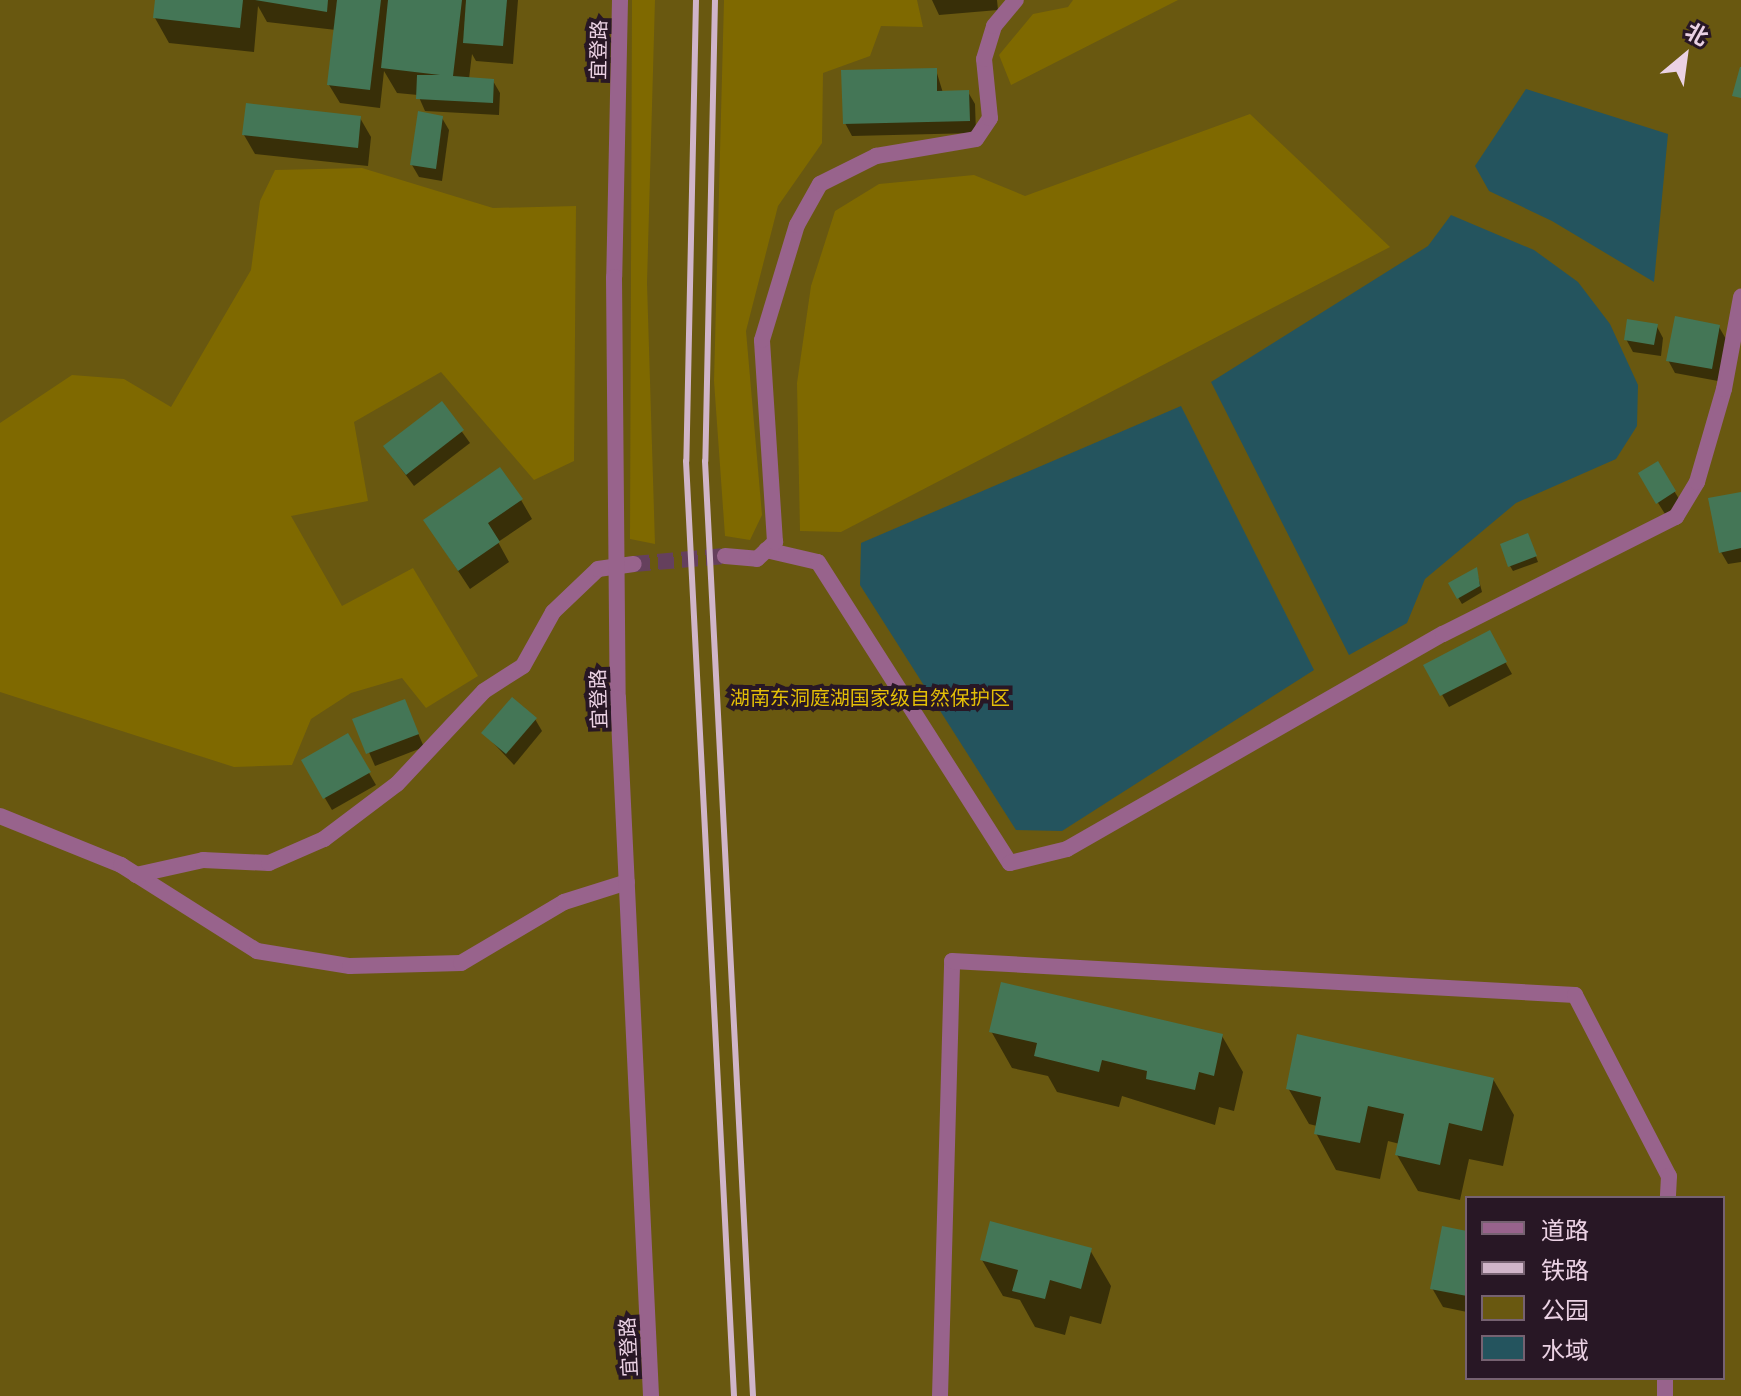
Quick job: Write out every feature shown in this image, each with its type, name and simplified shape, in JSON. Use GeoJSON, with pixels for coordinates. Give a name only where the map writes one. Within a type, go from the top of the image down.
{"type":"FeatureCollection","features":[{"type":"Feature","properties":{"kind":"street","name":"宜登路"},"geometry":{"type":"LineString","coordinates":[[620,0],[614,277],[617,567],[627,882],[651,1396]]}},
{"type":"Feature","properties":{"kind":"street"},"geometry":{"type":"LineString","coordinates":[[725,556],[757,559],[775,542],[762,340],[797,225],[820,184],[876,156],[976,139],[990,118],[984,59],[991,37],[1016,0]]}},
{"type":"Feature","properties":{"kind":"street"},"geometry":{"type":"LineString","coordinates":[[766,550],[818,562],[1010,863],[1067,849],[1443,634],[1676,517],[1697,482],[1724,389],[1741,297]]}},
{"type":"Feature","properties":{"kind":"street"},"geometry":{"type":"LineString","coordinates":[[136,875],[203,860],[269,863],[324,839],[397,784],[484,691],[523,666],[553,612],[598,569],[634,564]]}},
{"type":"Feature","properties":{"kind":"street"},"geometry":{"type":"LineString","coordinates":[[0,816],[136,875],[257,951],[350,966],[461,963],[564,902],[627,882]]}},
{"type":"Feature","properties":{"kind":"street"},"geometry":{"type":"LineString","coordinates":[[940,1396],[952,961],[1575,995],[1669,1176],[1668,1196]]}},
{"type":"Feature","properties":{"kind":"green space","name":"湖南东洞庭湖国家级自然保护区"},"geometry":{"type":"Polygon","coordinates":[[[0,0],[1741,0],[1741,1396],[0,1396],[0,0]]]}},
{"type":"Feature","properties":{"kind":"shaded area"},"geometry":{"type":"Polygon","coordinates":[[[632,0],[655,0],[647,283],[655,544],[630,539],[632,0]]]}},
{"type":"Feature","properties":{"kind":"shaded area"},"geometry":{"type":"Polygon","coordinates":[[[724,0],[917,0],[923,27],[881,26],[870,56],[823,73],[822,143],[778,206],[746,331],[762,515],[750,540],[725,536],[714,381],[724,0]]]}},
{"type":"Feature","properties":{"kind":"shaded area"},"geometry":{"type":"Polygon","coordinates":[[[1073,0],[1178,0],[1011,85],[999,55],[1033,14],[1068,7],[1073,0]]]}},
{"type":"Feature","properties":{"kind":"shaded area"},"geometry":{"type":"Polygon","coordinates":[[[1250,114],[1390,247],[841,532],[800,531],[797,383],[811,286],[835,211],[879,184],[974,175],[1025,196],[1250,114]]]}},
{"type":"Feature","properties":{"kind":"shaded area"},"geometry":{"type":"Polygon","coordinates":[[[362,168],[493,208],[576,206],[574,461],[534,480],[441,372],[354,422],[368,501],[291,516],[342,606],[413,568],[478,676],[426,708],[402,678],[351,693],[311,719],[292,765],[234,767],[0,692],[0,423],[72,375],[124,379],[171,407],[251,270],[260,201],[275,170],[362,168]]]}},
{"type":"Feature","properties":{"kind":"water"},"geometry":{"type":"Polygon","coordinates":[[[1526,89],[1668,134],[1654,282],[1552,221],[1489,191],[1475,166],[1526,89]]]}},
{"type":"Feature","properties":{"kind":"water"},"geometry":{"type":"Polygon","coordinates":[[[1451,215],[1534,250],[1578,282],[1610,324],[1638,385],[1637,426],[1616,459],[1516,503],[1425,579],[1407,623],[1349,655],[1211,382],[1428,246],[1451,215]]]}},
{"type":"Feature","properties":{"kind":"water"},"geometry":{"type":"Polygon","coordinates":[[[1181,406],[1314,670],[1062,831],[1016,830],[860,585],[861,543],[1181,406]]]}},
{"type":"Feature","properties":{"kind":"building"},"geometry":{"type":"Polygon","coordinates":[[[155,0],[243,0],[240,28],[153,18],[155,0]]]}},
{"type":"Feature","properties":{"kind":"building"},"geometry":{"type":"Polygon","coordinates":[[[255,0],[328,0],[327,12],[255,0]]]}},
{"type":"Feature","properties":{"kind":"building"},"geometry":{"type":"Polygon","coordinates":[[[337,0],[381,0],[370,90],[327,85],[337,0]]]}},
{"type":"Feature","properties":{"kind":"building"},"geometry":{"type":"Polygon","coordinates":[[[388,0],[462,0],[453,76],[494,79],[493,103],[416,99],[417,75],[440,75],[381,68],[388,0]]]}},
{"type":"Feature","properties":{"kind":"building"},"geometry":{"type":"Polygon","coordinates":[[[466,0],[507,0],[503,46],[463,43],[466,0]]]}},
{"type":"Feature","properties":{"kind":"building"},"geometry":{"type":"Polygon","coordinates":[[[1741,67],[1741,98],[1732,96],[1741,67]]]}},
{"type":"Feature","properties":{"kind":"building"},"geometry":{"type":"Polygon","coordinates":[[[937,68],[937,91],[969,90],[970,121],[843,124],[841,70],[937,68]]]}},
{"type":"Feature","properties":{"kind":"building"},"geometry":{"type":"Polygon","coordinates":[[[246,103],[361,116],[358,148],[242,135],[246,103]]]}},
{"type":"Feature","properties":{"kind":"building"},"geometry":{"type":"Polygon","coordinates":[[[418,111],[443,116],[436,169],[410,165],[418,111]]]}},
{"type":"Feature","properties":{"kind":"building"},"geometry":{"type":"Polygon","coordinates":[[[1675,316],[1720,325],[1712,369],[1666,361],[1675,316]]]}},
{"type":"Feature","properties":{"kind":"building"},"geometry":{"type":"Polygon","coordinates":[[[1627,319],[1658,324],[1654,345],[1624,340],[1627,319]]]}},
{"type":"Feature","properties":{"kind":"building"},"geometry":{"type":"Polygon","coordinates":[[[442,401],[464,430],[406,475],[383,446],[442,401]]]}},
{"type":"Feature","properties":{"kind":"building"},"geometry":{"type":"Polygon","coordinates":[[[1658,461],[1676,491],[1656,504],[1638,473],[1658,461]]]}},
{"type":"Feature","properties":{"kind":"building"},"geometry":{"type":"Polygon","coordinates":[[[500,467],[523,499],[488,523],[500,542],[458,571],[423,520],[500,467]]]}},
{"type":"Feature","properties":{"kind":"building"},"geometry":{"type":"Polygon","coordinates":[[[1741,492],[1741,548],[1719,553],[1708,498],[1741,492]]]}},
{"type":"Feature","properties":{"kind":"building"},"geometry":{"type":"Polygon","coordinates":[[[1528,533],[1537,556],[1508,567],[1500,544],[1528,533]]]}},
{"type":"Feature","properties":{"kind":"building"},"geometry":{"type":"Polygon","coordinates":[[[1477,567],[1480,586],[1457,599],[1448,583],[1477,567]]]}},
{"type":"Feature","properties":{"kind":"building"},"geometry":{"type":"Polygon","coordinates":[[[1490,630],[1507,662],[1440,696],[1423,665],[1490,630]]]}},
{"type":"Feature","properties":{"kind":"building"},"geometry":{"type":"Polygon","coordinates":[[[512,697],[537,718],[506,754],[481,733],[512,697]]]}},
{"type":"Feature","properties":{"kind":"building"},"geometry":{"type":"Polygon","coordinates":[[[405,699],[419,734],[366,754],[352,719],[405,699]]]}},
{"type":"Feature","properties":{"kind":"building"},"geometry":{"type":"Polygon","coordinates":[[[348,733],[371,772],[323,799],[301,760],[348,733]]]}},
{"type":"Feature","properties":{"kind":"building"},"geometry":{"type":"Polygon","coordinates":[[[1001,982],[1223,1034],[1214,1076],[1199,1072],[1195,1090],[1146,1079],[1147,1071],[1102,1060],[1099,1072],[1034,1056],[1037,1043],[989,1032],[1001,982]]]}},
{"type":"Feature","properties":{"kind":"building"},"geometry":{"type":"Polygon","coordinates":[[[1297,1034],[1494,1078],[1482,1131],[1449,1123],[1440,1165],[1395,1155],[1404,1114],[1368,1106],[1360,1143],[1314,1134],[1321,1097],[1286,1089],[1297,1034]]]}},
{"type":"Feature","properties":{"kind":"building"},"geometry":{"type":"Polygon","coordinates":[[[990,1221],[1092,1248],[1081,1289],[1050,1280],[1045,1299],[1012,1291],[1018,1270],[980,1260],[990,1221]]]}},
{"type":"Feature","properties":{"kind":"building"},"geometry":{"type":"Polygon","coordinates":[[[1442,1226],[1465,1231],[1465,1296],[1430,1289],[1442,1226]]]}},
{"type":"Feature","properties":{"kind":"tunnel"},"geometry":{"type":"LineString","coordinates":[[634,564],[725,556]]}},
{"type":"Feature","properties":{"kind":"railway"},"geometry":{"type":"LineString","coordinates":[[696,0],[686,461],[734,1396]]}},
{"type":"Feature","properties":{"kind":"railway"},"geometry":{"type":"LineString","coordinates":[[715,0],[705,461],[753,1396]]}}]}
